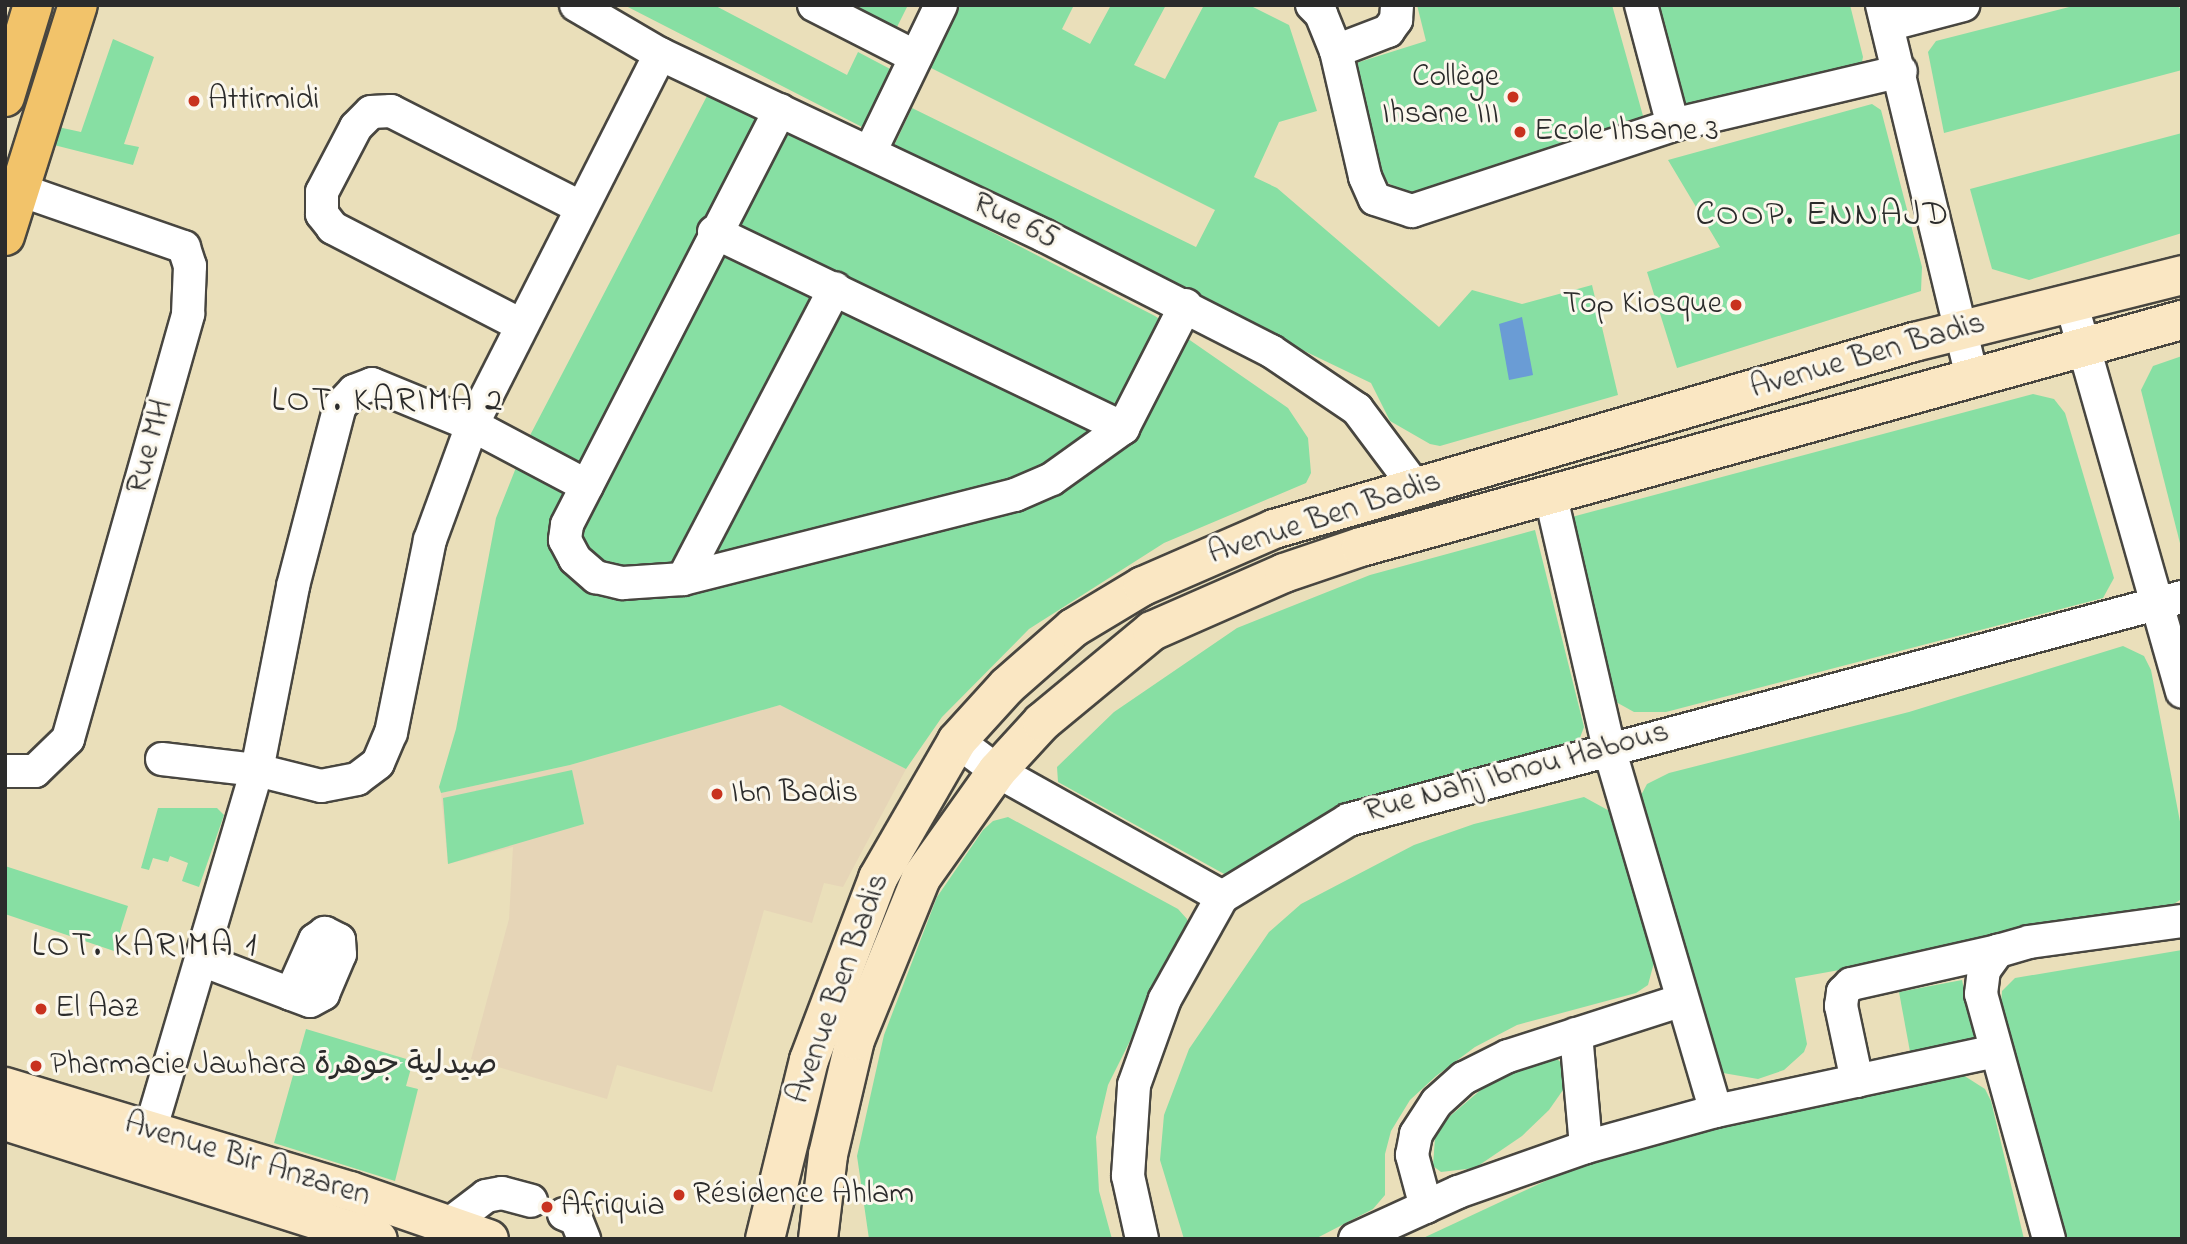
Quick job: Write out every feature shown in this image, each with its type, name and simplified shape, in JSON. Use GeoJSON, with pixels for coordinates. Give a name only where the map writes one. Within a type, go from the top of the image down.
{"type":"FeatureCollection","features":[{"type":"Feature","properties":{"kind":"main road"},"geometry":{"type":"LineString","coordinates":[[5,97],[33,5]]}},
{"type":"Feature","properties":{"kind":"main road"},"geometry":{"type":"LineString","coordinates":[[5,236],[78,5]]}},
{"type":"Feature","properties":{"kind":"main road","name":"Avenue Ben Badis"},"geometry":{"type":"LineString","coordinates":[[765,1239],[790,1128],[839,974],[878,878],[957,741],[1007,686],[1073,628],[1143,586],[1274,529],[1958,330],[2182,275]]}},
{"type":"Feature","properties":{"kind":"main road","name":"Avenue Ben Badis"},"geometry":{"type":"LineString","coordinates":[[818,1239],[828,1155],[855,1040],[880,970],[921,878],[997,771],[1042,722],[1152,631],[1335,555],[1550,493],[2182,320]]}},
{"type":"Feature","properties":{"kind":"main road","name":"Avenue Bir Anzaren"},"geometry":{"type":"LineString","coordinates":[[5,1087],[489,1239]]}},
{"type":"Feature","properties":{"kind":"main road","name":"Avenue Bir Anzaren"},"geometry":{"type":"LineString","coordinates":[[5,1121],[378,1239]]}},
{"type":"Feature","properties":{"kind":"street","name":"Rue 65"},"geometry":{"type":"LineString","coordinates":[[576,5],[660,54],[1186,305],[1271,351],[1357,409],[1416,488]]}},
{"type":"Feature","properties":{"kind":"street"},"geometry":{"type":"LineString","coordinates":[[814,5],[916,57]]}},
{"type":"Feature","properties":{"kind":"street"},"geometry":{"type":"LineString","coordinates":[[870,152],[941,5]]}},
{"type":"Feature","properties":{"kind":"street"},"geometry":{"type":"LineString","coordinates":[[1312,5],[1321,14],[1336,51],[1365,177],[1375,199],[1395,208],[1412,211],[1673,125],[1901,71]]}},
{"type":"Feature","properties":{"kind":"street"},"geometry":{"type":"LineString","coordinates":[[1336,51],[1388,31],[1396,20],[1396,5]]}},
{"type":"Feature","properties":{"kind":"street"},"geometry":{"type":"LineString","coordinates":[[1641,5],[1673,125]]}},
{"type":"Feature","properties":{"kind":"street"},"geometry":{"type":"LineString","coordinates":[[1963,5],[1884,15],[1901,71],[1958,330],[1972,378]]}},
{"type":"Feature","properties":{"kind":"street"},"geometry":{"type":"LineString","coordinates":[[162,759],[257,770],[321,786],[357,779],[378,763],[391,733],[430,540],[472,425],[580,207],[660,54]]}},
{"type":"Feature","properties":{"kind":"street"},"geometry":{"type":"LineString","coordinates":[[780,110],[714,232],[567,525],[565,540],[575,559],[596,577],[623,583],[683,579],[1015,495],[1052,479],[1123,428],[1186,305]]}},
{"type":"Feature","properties":{"kind":"street"},"geometry":{"type":"LineString","coordinates":[[521,325],[333,228],[322,214],[322,192],[356,127],[371,113],[391,111],[580,207]]}},
{"type":"Feature","properties":{"kind":"street","name":"Rue MH"},"geometry":{"type":"LineString","coordinates":[[5,771],[35,771],[68,739],[188,314],[190,267],[184,247],[164,236],[20,190]]}},
{"type":"Feature","properties":{"kind":"street"},"geometry":{"type":"LineString","coordinates":[[714,232],[1123,428]]}},
{"type":"Feature","properties":{"kind":"street"},"geometry":{"type":"LineString","coordinates":[[683,579],[835,288]]}},
{"type":"Feature","properties":{"kind":"street"},"geometry":{"type":"LineString","coordinates":[[2071,302],[2169,600],[2182,691]]}},
{"type":"Feature","properties":{"kind":"street"},"geometry":{"type":"LineString","coordinates":[[150,1131],[257,770],[293,586],[340,406],[354,391],[372,384],[472,425],[587,486]]}},
{"type":"Feature","properties":{"kind":"street"},"geometry":{"type":"LineString","coordinates":[[1550,493],[1609,748],[1716,1111]]}},
{"type":"Feature","properties":{"kind":"street","name":"Rue Nahj Ibnou Habous"},"geometry":{"type":"LineString","coordinates":[[1142,1239],[1128,1176],[1134,1085],[1164,999],[1222,897],[1348,820],[2169,600]]}},
{"type":"Feature","properties":{"kind":"street"},"geometry":{"type":"LineString","coordinates":[[957,741],[997,771],[1222,897]]}},
{"type":"Feature","properties":{"kind":"street"},"geometry":{"type":"LineString","coordinates":[[1857,1081],[1841,1006],[1843,992],[1851,984],[1998,951],[2182,921]]}},
{"type":"Feature","properties":{"kind":"street"},"geometry":{"type":"LineString","coordinates":[[1998,951],[1984,970],[1981,994],[2049,1239]]}},
{"type":"Feature","properties":{"kind":"street"},"geometry":{"type":"LineString","coordinates":[[202,960],[291,994]]}},
{"type":"Feature","properties":{"kind":"street"},"geometry":{"type":"LineString","coordinates":[[1426,1207],[1412,1155],[1416,1134],[1437,1102],[1464,1078],[1508,1056],[1682,1000]]}},
{"type":"Feature","properties":{"kind":"street"},"geometry":{"type":"LineString","coordinates":[[1576,1034],[1586,1147]]}},
{"type":"Feature","properties":{"kind":"street"},"geometry":{"type":"LineString","coordinates":[[1355,1239],[1426,1207],[1586,1147],[1716,1111],[1995,1051]]}},
{"type":"Feature","properties":{"kind":"street"},"geometry":{"type":"LineString","coordinates":[[448,1225],[486,1196],[502,1194],[531,1201]]}},
{"type":"Feature","properties":{"kind":"street"},"geometry":{"type":"LineString","coordinates":[[564,1214],[576,1219],[584,1239]]}},
{"type":"Feature","properties":{"kind":"shaded area"},"geometry":{"type":"Polygon","coordinates":[[[780,705],[906,769],[843,887],[824,883],[812,923],[764,910],[712,1092],[617,1065],[607,1099],[471,1059],[509,919],[513,847],[448,864],[441,793],[570,765],[780,705]]]}},
{"type":"Feature","properties":{"kind":"green space"},"geometry":{"type":"Polygon","coordinates":[[[624,5],[714,5],[847,75],[858,52],[894,71],[864,128],[624,5]]]}},
{"type":"Feature","properties":{"kind":"green space"},"geometry":{"type":"Polygon","coordinates":[[[835,5],[908,5],[894,33],[835,5]]]}},
{"type":"Feature","properties":{"kind":"green space"},"geometry":{"type":"Polygon","coordinates":[[[956,5],[1074,5],[1062,29],[1090,44],[1111,5],[1166,5],[1134,65],[1165,79],[1204,5],[1249,5],[1289,25],[1317,111],[1279,122],[1254,177],[1277,188],[1439,327],[1472,290],[1522,304],[1592,285],[1618,395],[1440,446],[1430,444],[1390,421],[1371,383],[891,152],[912,108],[1196,247],[1215,210],[931,68],[931,53],[956,5]]]}},
{"type":"Feature","properties":{"kind":"green space"},"geometry":{"type":"Polygon","coordinates":[[[1417,5],[1612,5],[1645,123],[1414,194],[1395,187],[1385,181],[1353,64],[1426,41],[1417,5]]]}},
{"type":"Feature","properties":{"kind":"green space"},"geometry":{"type":"Polygon","coordinates":[[[1654,5],[1850,5],[1863,57],[1861,66],[1686,114],[1654,5]]]}},
{"type":"Feature","properties":{"kind":"green space"},"geometry":{"type":"Polygon","coordinates":[[[2077,5],[2177,5],[2182,11],[2182,70],[1944,133],[1928,52],[1936,41],[2077,5]]]}},
{"type":"Feature","properties":{"kind":"green space"},"geometry":{"type":"Polygon","coordinates":[[[113,39],[154,57],[124,144],[139,147],[133,165],[54,145],[58,127],[81,132],[113,39]]]}},
{"type":"Feature","properties":{"kind":"green space"},"geometry":{"type":"Polygon","coordinates":[[[707,96],[949,210],[1155,316],[1288,408],[1308,438],[1311,473],[1306,483],[1164,543],[1029,629],[942,717],[906,769],[780,705],[570,765],[441,793],[439,787],[456,729],[496,518],[525,445],[707,96]]]}},
{"type":"Feature","properties":{"kind":"green space"},"geometry":{"type":"Polygon","coordinates":[[[1872,104],[1881,110],[1922,267],[1921,291],[1677,368],[1647,272],[1720,247],[1668,160],[1872,104]]]}},
{"type":"Feature","properties":{"kind":"green space"},"geometry":{"type":"Polygon","coordinates":[[[2182,133],[2182,233],[2029,280],[1992,269],[1970,189],[2182,133]]]}},
{"type":"Feature","properties":{"kind":"green space"},"geometry":{"type":"Polygon","coordinates":[[[2182,356],[2182,551],[2141,390],[2153,366],[2182,356]]]}},
{"type":"Feature","properties":{"kind":"green space"},"geometry":{"type":"Polygon","coordinates":[[[2033,394],[2054,399],[2065,413],[2114,578],[2103,598],[1666,712],[1634,712],[1616,702],[1568,518],[2033,394]]]}},
{"type":"Feature","properties":{"kind":"green space"},"geometry":{"type":"Polygon","coordinates":[[[1535,530],[1584,727],[1578,743],[1470,769],[1351,808],[1248,868],[1226,875],[1058,782],[1057,767],[1114,712],[1237,628],[1370,575],[1535,530]]]}},
{"type":"Feature","properties":{"kind":"green space"},"geometry":{"type":"Polygon","coordinates":[[[2123,646],[2144,656],[2151,670],[2182,832],[2180,900],[2161,912],[1795,978],[1807,1044],[1804,1052],[1784,1070],[1758,1079],[1723,1073],[1716,1065],[1638,801],[1647,784],[1669,773],[1909,712],[2123,646]]]}},
{"type":"Feature","properties":{"kind":"green space"},"geometry":{"type":"Polygon","coordinates":[[[572,770],[584,824],[448,864],[443,798],[572,770]]]}},
{"type":"Feature","properties":{"kind":"green space"},"geometry":{"type":"Polygon","coordinates":[[[1584,797],[1615,814],[1656,955],[1648,985],[1636,993],[1517,1025],[1475,1047],[1436,1076],[1410,1100],[1391,1131],[1385,1154],[1385,1195],[1373,1209],[1315,1239],[1184,1239],[1160,1160],[1164,1115],[1189,1049],[1269,932],[1301,904],[1414,845],[1474,824],[1584,797]]]}},
{"type":"Feature","properties":{"kind":"green space"},"geometry":{"type":"Polygon","coordinates":[[[158,808],[217,808],[224,815],[199,887],[182,881],[188,863],[170,856],[168,862],[153,858],[149,870],[141,868],[158,808]]]}},
{"type":"Feature","properties":{"kind":"green space"},"geometry":{"type":"Polygon","coordinates":[[[1008,817],[1178,909],[1187,919],[1188,925],[1108,1085],[1096,1137],[1099,1191],[1112,1239],[869,1239],[857,1156],[884,1035],[937,897],[983,830],[993,821],[1008,817]]]}},
{"type":"Feature","properties":{"kind":"green space"},"geometry":{"type":"Polygon","coordinates":[[[5,866],[128,906],[114,951],[5,914],[5,866]]]}},
{"type":"Feature","properties":{"kind":"green space"},"geometry":{"type":"Polygon","coordinates":[[[2182,950],[2182,1239],[2064,1239],[2001,1007],[2002,991],[2015,978],[2182,950]]]}},
{"type":"Feature","properties":{"kind":"green space"},"geometry":{"type":"Polygon","coordinates":[[[1962,980],[1976,1043],[1911,1057],[1899,992],[1962,980]]]}},
{"type":"Feature","properties":{"kind":"green space"},"geometry":{"type":"Polygon","coordinates":[[[306,1029],[413,1061],[406,1086],[418,1089],[395,1181],[274,1143],[306,1029]]]}},
{"type":"Feature","properties":{"kind":"green space"},"geometry":{"type":"Polygon","coordinates":[[[1551,1054],[1570,1070],[1570,1080],[1549,1110],[1522,1136],[1475,1168],[1441,1172],[1433,1166],[1435,1138],[1449,1117],[1483,1088],[1551,1054]]]}},
{"type":"Feature","properties":{"kind":"green space"},"geometry":{"type":"Polygon","coordinates":[[[1963,1075],[1985,1089],[1991,1101],[2024,1239],[1421,1239],[1567,1171],[1718,1126],[1963,1075]]]}},
{"type":"Feature","properties":{"kind":"water"},"geometry":{"type":"Polygon","coordinates":[[[1522,317],[1533,375],[1509,380],[1499,324],[1522,317]]]}},
{"type":"Feature","properties":{"kind":"place","name":"Collège Ihsane III"},"geometry":{"type":"Point","coordinates":[1513,97]}},
{"type":"Feature","properties":{"kind":"place","name":"Attirmidi"},"geometry":{"type":"Point","coordinates":[194,101]}},
{"type":"Feature","properties":{"kind":"place","name":"Ecole Ihsane 3"},"geometry":{"type":"Point","coordinates":[1520,132]}},
{"type":"Feature","properties":{"kind":"place","name":"Top Kiosque"},"geometry":{"type":"Point","coordinates":[1736,305]}},
{"type":"Feature","properties":{"kind":"place","name":"Ibn Badis"},"geometry":{"type":"Point","coordinates":[717,794]}},
{"type":"Feature","properties":{"kind":"place","name":"El Aaz"},"geometry":{"type":"Point","coordinates":[41,1009]}},
{"type":"Feature","properties":{"kind":"place","name":"Pharmacie Jawhara صيدلية جوهرة"},"geometry":{"type":"Point","coordinates":[36,1066]}},
{"type":"Feature","properties":{"kind":"place","name":"Résidence Ahlam"},"geometry":{"type":"Point","coordinates":[679,1195]}},
{"type":"Feature","properties":{"kind":"place","name":"Afriquia"},"geometry":{"type":"Point","coordinates":[547,1207]}},
{"type":"Feature","properties":{"kind":"district","name":"COOP. ENNAJD"},"geometry":{"type":"Point","coordinates":[1823,216]}},
{"type":"Feature","properties":{"kind":"district","name":"LOT. KARIMA 2"},"geometry":{"type":"Point","coordinates":[388,402]}},
{"type":"Feature","properties":{"kind":"district","name":"LOT. KARIMA 1"},"geometry":{"type":"Point","coordinates":[145,947]}}]}
